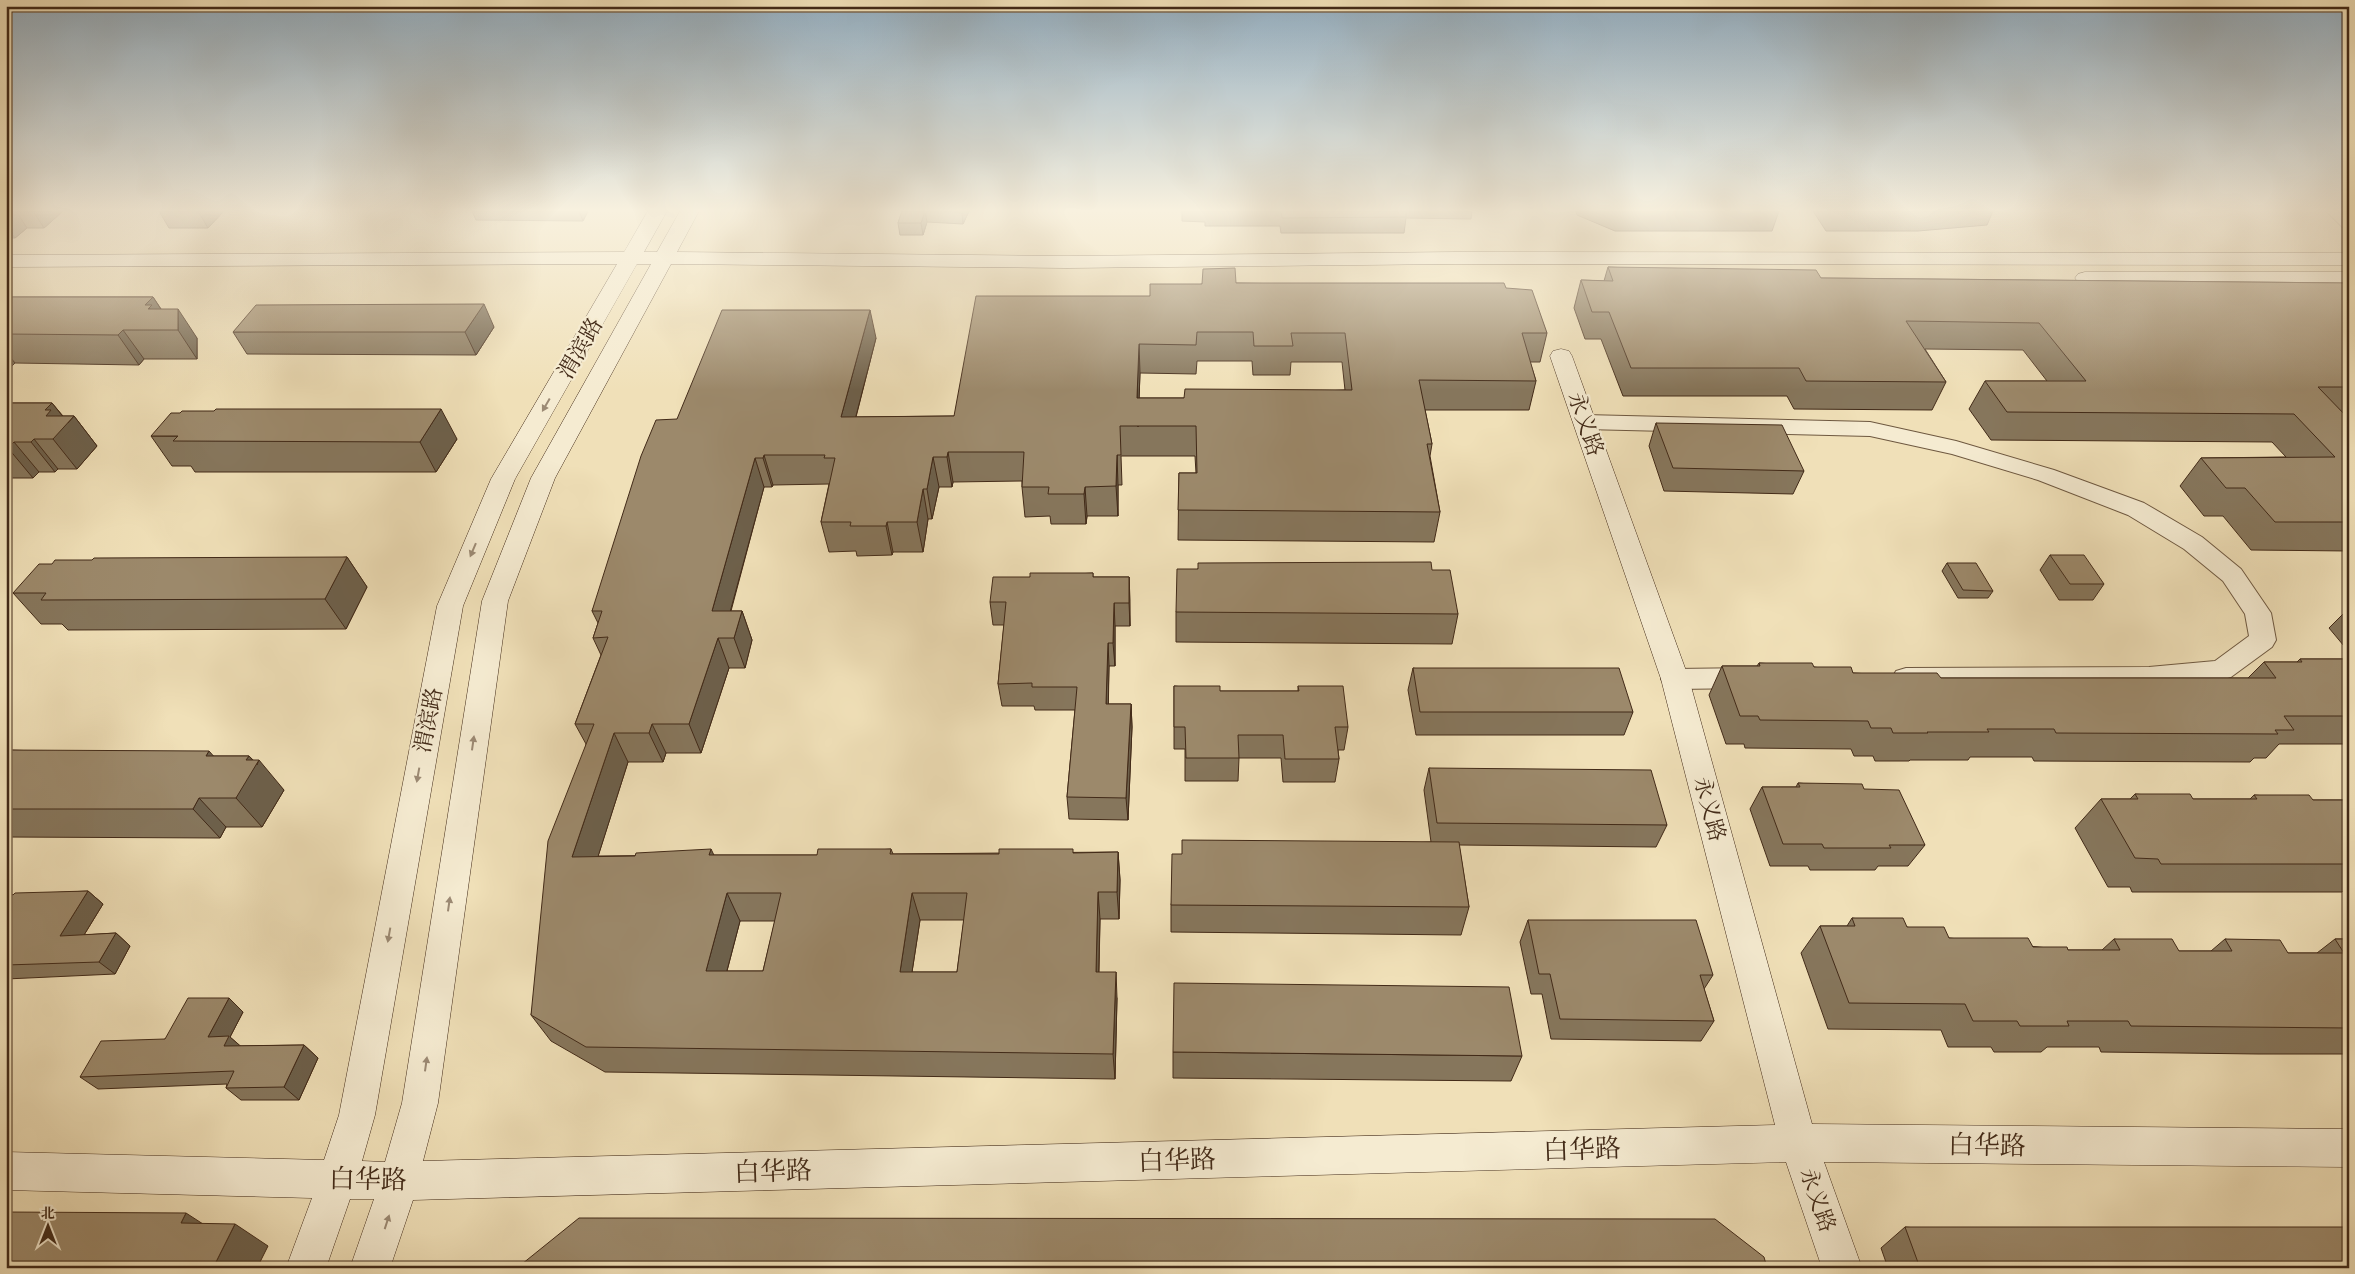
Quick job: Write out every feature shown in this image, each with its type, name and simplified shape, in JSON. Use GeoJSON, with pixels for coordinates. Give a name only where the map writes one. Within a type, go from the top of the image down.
{"type":"FeatureCollection","features":[{"type":"Feature","properties":{"kind":"street"},"geometry":{"type":"LineString","coordinates":[[6,274],[251,270]]}},
{"type":"Feature","properties":{"kind":"street","name":"渭滨路"},"geometry":{"type":"LineString","coordinates":[[306,1268],[322,1228],[357,1115],[450,606],[503,479],[625,270]]}},
{"type":"Feature","properties":{"kind":"street","name":"渭滨路"},"geometry":{"type":"LineString","coordinates":[[370,1268],[387,1223],[420,1104],[495,601],[543,478],[658,270]]}},
{"type":"Feature","properties":{"kind":"street"},"geometry":{"type":"LineString","coordinates":[[884,270],[1111,276],[2349,278]]}},
{"type":"Feature","properties":{"kind":"street","name":"永义路"},"geometry":{"type":"LineString","coordinates":[[1562,356],[1675,678],[1798,1143],[1842,1268]]}},
{"type":"Feature","properties":{"kind":"street"},"geometry":{"type":"LineString","coordinates":[[1585,422],[1870,430],[1956,448],[2046,475],[2136,510],[2194,543],[2232,575],[2258,613],[2263,640],[2221,670],[2149,677],[1882,678]]}},
{"type":"Feature","properties":{"kind":"street"},"geometry":{"type":"LineString","coordinates":[[1675,678],[1774,678]]}},
{"type":"Feature","properties":{"kind":"street","name":"白华路"},"geometry":{"type":"LineString","coordinates":[[6,1171],[398,1181],[1798,1143],[2349,1148]]}},
{"type":"Feature","properties":{"kind":"building"},"geometry":{"type":"Polygon","coordinates":[[[1203,270],[1235,270],[1236,283],[1504,283],[1506,288],[1532,290],[1547,333],[1522,333],[1536,381],[1419,380],[1432,444],[1427,444],[1440,512],[1178,510],[1179,473],[1197,473],[1196,426],[1120,426],[1121,455],[1117,455],[1116,486],[1085,487],[1084,494],[1048,494],[1049,487],[1022,487],[1024,452],[948,452],[947,457],[933,457],[927,489],[923,489],[917,522],[887,522],[886,526],[850,526],[851,522],[821,522],[835,458],[824,458],[825,455],[764,455],[763,458],[755,458],[712,611],[742,611],[734,638],[718,638],[689,724],[652,724],[649,733],[614,733],[572,857],[635,856],[636,853],[711,849],[709,855],[817,855],[818,849],[891,849],[890,854],[999,854],[999,849],[1073,849],[1073,853],[1118,852],[1117,892],[1098,892],[1096,972],[1116,972],[1113,1054],[586,1047],[531,1015],[548,841],[594,724],[575,724],[608,637],[593,638],[602,611],[592,611],[641,456],[656,420],[677,419],[722,310],[870,310],[841,417],[954,416],[976,296],[1150,296],[1150,284],[1202,284],[1203,270]],[[1197,332],[1196,345],[1139,344],[1137,398],[1184,398],[1185,389],[1352,390],[1345,333],[1291,333],[1293,346],[1254,346],[1253,332],[1197,332]],[[727,893],[706,971],[763,971],[781,893],[727,893]],[[912,893],[900,972],[957,972],[967,893],[912,893]]]}},
{"type":"Feature","properties":{"kind":"building"},"geometry":{"type":"Polygon","coordinates":[[[1609,270],[1816,270],[1821,278],[2349,283],[2349,387],[2318,387],[2349,419],[2349,522],[2275,522],[2245,488],[2226,488],[2201,458],[2335,457],[2294,414],[2007,412],[1985,381],[2086,381],[2039,323],[1906,321],[1946,382],[1806,381],[1799,368],[1631,368],[1609,312],[1592,312],[1581,280],[1613,281],[1609,270]]]}},
{"type":"Feature","properties":{"kind":"building"},"geometry":{"type":"Polygon","coordinates":[[[6,297],[153,297],[145,305],[152,305],[148,309],[178,309],[178,330],[123,330],[118,335],[6,334],[6,297]]]}},
{"type":"Feature","properties":{"kind":"building"},"geometry":{"type":"Polygon","coordinates":[[[484,304],[465,332],[233,332],[256,305],[484,304]]]}},
{"type":"Feature","properties":{"kind":"building"},"geometry":{"type":"Polygon","coordinates":[[[6,403],[52,403],[45,410],[51,410],[46,416],[74,416],[53,439],[14,442],[6,448],[6,403]]]}},
{"type":"Feature","properties":{"kind":"building"},"geometry":{"type":"Polygon","coordinates":[[[216,409],[441,409],[420,442],[173,441],[178,436],[151,436],[171,413],[214,411],[216,409]]]}},
{"type":"Feature","properties":{"kind":"building"},"geometry":{"type":"Polygon","coordinates":[[[1656,423],[1782,425],[1804,471],[1673,468],[1656,423]]]}},
{"type":"Feature","properties":{"kind":"building"},"geometry":{"type":"Polygon","coordinates":[[[2050,555],[2084,555],[2104,584],[2070,584],[2050,555]]]}},
{"type":"Feature","properties":{"kind":"building"},"geometry":{"type":"Polygon","coordinates":[[[347,557],[325,599],[41,600],[46,593],[13,593],[39,564],[52,564],[55,560],[92,560],[94,558],[347,557]]]}},
{"type":"Feature","properties":{"kind":"building"},"geometry":{"type":"Polygon","coordinates":[[[1431,562],[1432,570],[1450,570],[1458,614],[1176,612],[1177,569],[1198,569],[1198,563],[1431,562]]]}},
{"type":"Feature","properties":{"kind":"building"},"geometry":{"type":"Polygon","coordinates":[[[1947,563],[1976,563],[1993,591],[1963,590],[1947,563]]]}},
{"type":"Feature","properties":{"kind":"building"},"geometry":{"type":"Polygon","coordinates":[[[1030,573],[1093,573],[1093,577],[1129,577],[1129,603],[1114,603],[1113,643],[1108,643],[1106,704],[1131,704],[1126,798],[1067,797],[1077,687],[1032,687],[1032,683],[998,684],[1006,602],[990,602],[993,577],[1030,577],[1030,573]]]}},
{"type":"Feature","properties":{"kind":"building"},"geometry":{"type":"Polygon","coordinates":[[[2300,659],[2349,659],[2349,716],[2284,716],[2294,730],[2275,730],[2278,734],[2056,733],[2054,729],[1987,729],[1989,732],[1893,733],[1891,728],[1871,728],[1868,721],[1760,720],[1758,716],[1740,716],[1722,666],[1760,666],[1759,663],[1812,663],[1814,667],[1851,667],[1853,673],[1937,673],[1941,678],[2276,678],[2264,662],[2302,662],[2300,659]]]}},
{"type":"Feature","properties":{"kind":"building"},"geometry":{"type":"Polygon","coordinates":[[[1413,668],[1619,668],[1633,712],[1420,712],[1413,668]]]}},
{"type":"Feature","properties":{"kind":"building"},"geometry":{"type":"Polygon","coordinates":[[[1174,686],[1220,686],[1220,691],[1299,691],[1298,686],[1343,686],[1348,727],[1335,727],[1339,759],[1285,759],[1283,735],[1238,735],[1239,758],[1186,758],[1185,727],[1174,727],[1174,686]]]}},
{"type":"Feature","properties":{"kind":"building"},"geometry":{"type":"Polygon","coordinates":[[[6,750],[209,751],[206,756],[249,756],[246,760],[259,760],[236,798],[199,798],[193,809],[6,809],[6,750]]]}},
{"type":"Feature","properties":{"kind":"building"},"geometry":{"type":"Polygon","coordinates":[[[1429,768],[1651,770],[1667,825],[1437,823],[1429,768]]]}},
{"type":"Feature","properties":{"kind":"building"},"geometry":{"type":"Polygon","coordinates":[[[1798,783],[1862,784],[1864,789],[1899,790],[1925,845],[1889,845],[1891,848],[1824,848],[1822,844],[1783,844],[1762,787],[1800,787],[1798,783]]]}},
{"type":"Feature","properties":{"kind":"building"},"geometry":{"type":"Polygon","coordinates":[[[2135,794],[2190,794],[2193,799],[2257,799],[2254,795],[2309,795],[2313,800],[2349,800],[2349,864],[2161,864],[2158,859],[2135,858],[2101,799],[2138,799],[2135,794]]]}},
{"type":"Feature","properties":{"kind":"building"},"geometry":{"type":"Polygon","coordinates":[[[1182,840],[1459,842],[1469,907],[1171,905],[1172,854],[1182,854],[1182,840]]]}},
{"type":"Feature","properties":{"kind":"building"},"geometry":{"type":"Polygon","coordinates":[[[88,891],[60,936],[116,933],[99,962],[6,965],[6,895],[13,895],[15,893],[88,891]]]}},
{"type":"Feature","properties":{"kind":"building"},"geometry":{"type":"Polygon","coordinates":[[[1852,918],[1903,918],[1907,927],[1944,927],[1949,938],[2028,938],[2033,947],[2067,947],[2068,950],[2120,950],[2114,939],[2172,939],[2179,951],[2232,951],[2225,939],[2280,940],[2288,953],[2344,953],[2335,939],[2349,939],[2349,1028],[2131,1026],[2128,1021],[2067,1021],[2069,1026],[2020,1026],[2017,1021],[1973,1021],[1965,1004],[1849,1003],[1820,926],[1855,926],[1852,918]]]}},
{"type":"Feature","properties":{"kind":"building"},"geometry":{"type":"Polygon","coordinates":[[[1528,920],[1696,920],[1713,975],[1700,975],[1714,1021],[1560,1019],[1550,974],[1539,974],[1528,920]]]}},
{"type":"Feature","properties":{"kind":"building"},"geometry":{"type":"Polygon","coordinates":[[[1174,983],[1509,987],[1522,1056],[1173,1052],[1174,983]]]}},
{"type":"Feature","properties":{"kind":"building"},"geometry":{"type":"Polygon","coordinates":[[[188,998],[229,998],[208,1037],[229,1036],[224,1046],[304,1045],[284,1087],[226,1088],[234,1071],[80,1077],[101,1041],[165,1039],[188,998]]]}},
{"type":"Feature","properties":{"kind":"building"},"geometry":{"type":"Polygon","coordinates":[[[6,1212],[186,1213],[181,1223],[235,1224],[213,1268],[6,1268],[6,1212]]]}},
{"type":"Feature","properties":{"kind":"building"},"geometry":{"type":"Polygon","coordinates":[[[579,1218],[1715,1219],[1764,1257],[1767,1268],[517,1268],[579,1218]]]}},
{"type":"Feature","properties":{"kind":"building"},"geometry":{"type":"Polygon","coordinates":[[[1905,1227],[2349,1227],[2349,1268],[1920,1268],[1905,1227]]]}}]}
